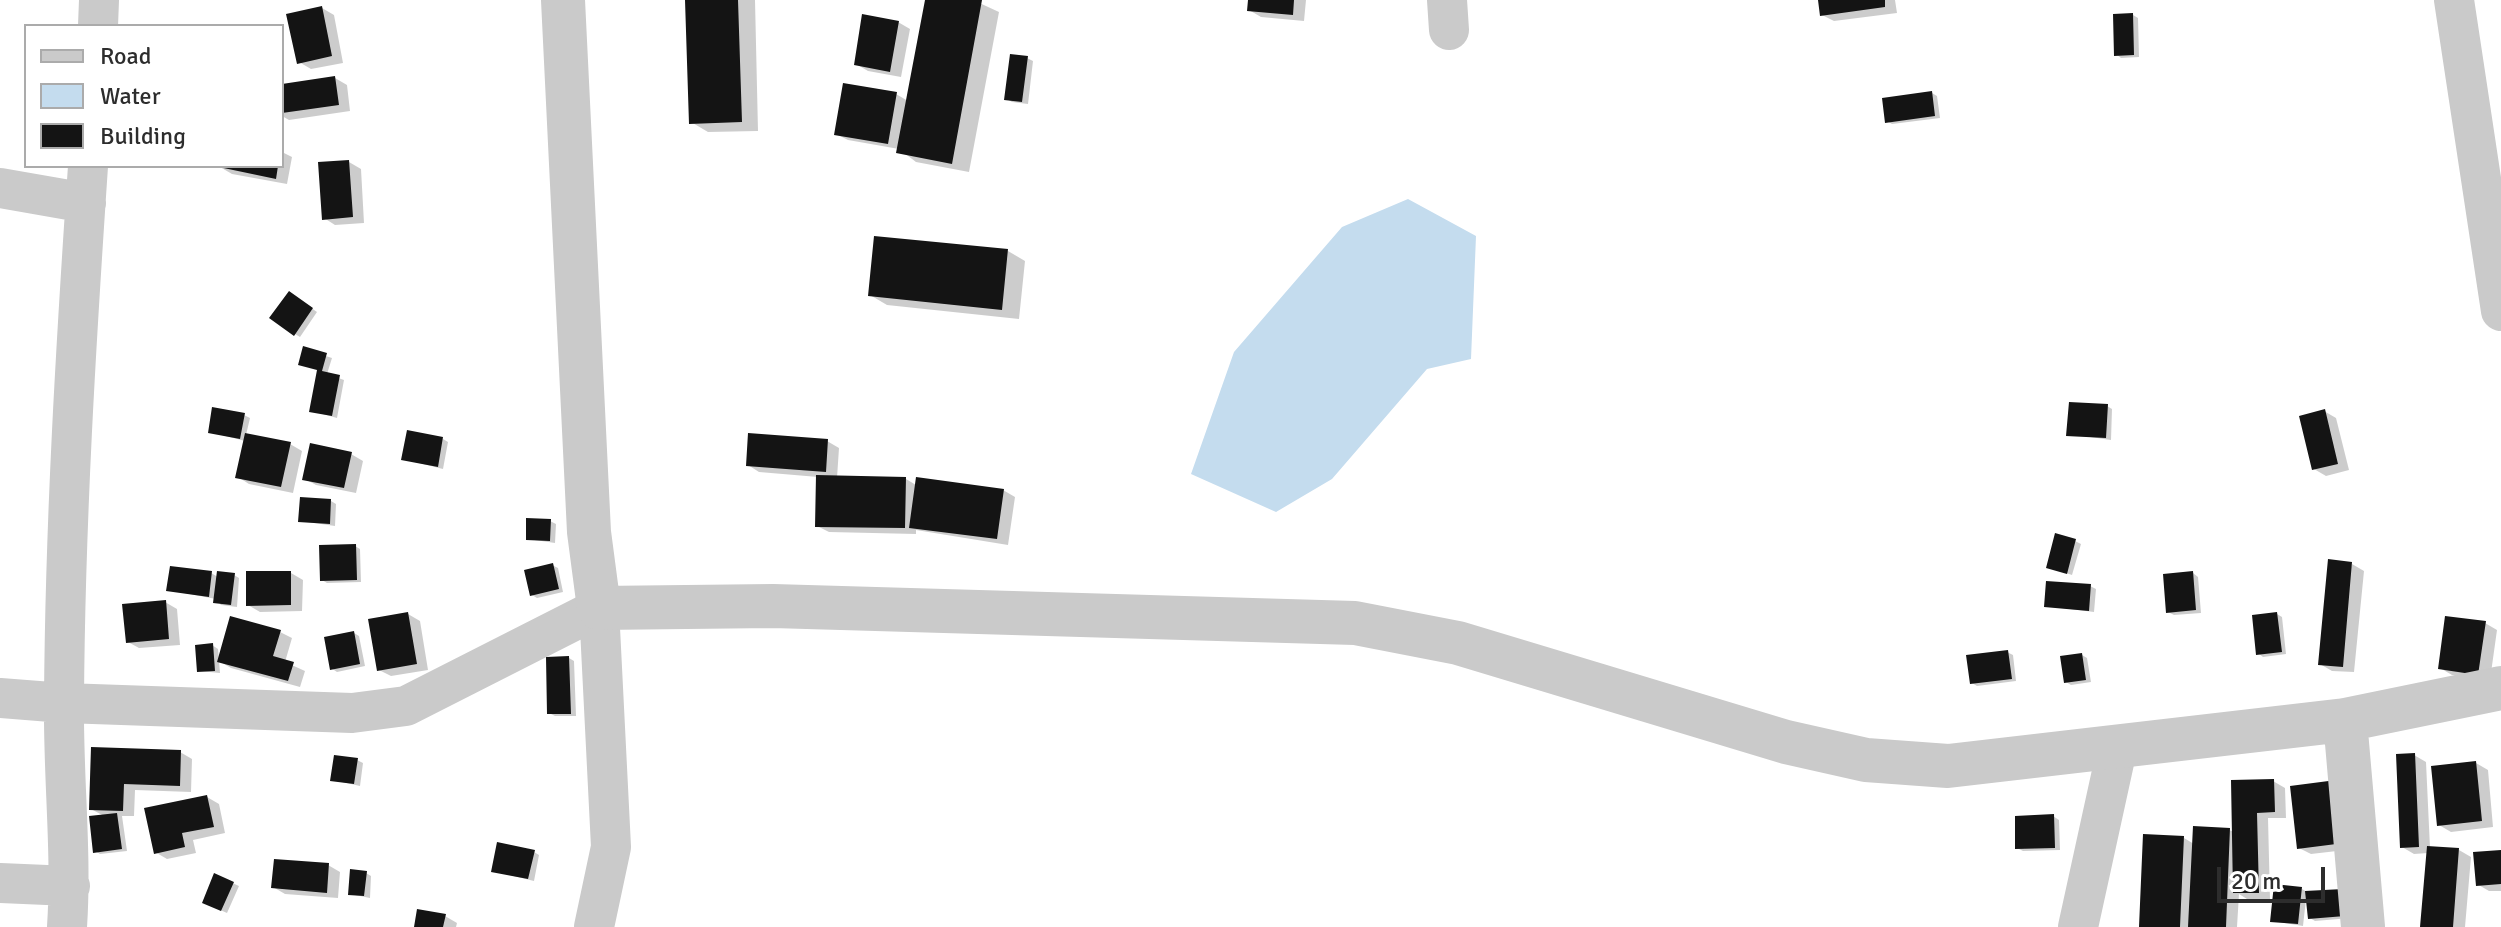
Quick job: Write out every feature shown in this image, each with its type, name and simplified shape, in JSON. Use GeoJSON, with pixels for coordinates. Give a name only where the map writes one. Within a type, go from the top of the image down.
{"type":"FeatureCollection","features":[{"type":"Feature","properties":{"kind":"street"},"geometry":{"type":"LineString","coordinates":[[98,24],[99,0]]}},
{"type":"Feature","properties":{"kind":"street"},"geometry":{"type":"LineString","coordinates":[[563,0],[589,532],[599,608],[611,847],[594,927]]}},
{"type":"Feature","properties":{"kind":"street"},"geometry":{"type":"LineString","coordinates":[[2454,0],[2501,311]]}},
{"type":"Feature","properties":{"kind":"street"},"geometry":{"type":"LineString","coordinates":[[0,188],[87,184],[76,352],[64,703],[70,886],[67,927]]}},
{"type":"Feature","properties":{"kind":"street"},"geometry":{"type":"LineString","coordinates":[[0,698],[352,713],[406,706],[599,608],[773,606],[1355,623],[1458,643],[1715,722],[1866,760],[1948,766],[2117,749],[2345,720],[2499,680]]}},
{"type":"Feature","properties":{"kind":"street"},"geometry":{"type":"LineString","coordinates":[[2345,720],[2363,927]]}},
{"type":"Feature","properties":{"kind":"street"},"geometry":{"type":"LineString","coordinates":[[2078,927],[2117,749]]}},
{"type":"Feature","properties":{"kind":"street"},"geometry":{"type":"LineString","coordinates":[[0,883],[70,886]]}},
{"type":"Feature","properties":{"kind":"water"},"geometry":{"type":"Polygon","coordinates":[[[1408,199],[1476,236],[1471,359],[1427,369],[1332,479],[1276,512],[1191,474],[1234,352],[1342,227],[1408,199]]]}},
{"type":"Feature","properties":{"kind":"building"},"geometry":{"type":"Polygon","coordinates":[[[685,0],[738,0],[742,122],[689,124],[685,0]]]}},
{"type":"Feature","properties":{"kind":"building"},"geometry":{"type":"Polygon","coordinates":[[[925,0],[982,0],[952,164],[896,153],[925,0]]]}},
{"type":"Feature","properties":{"kind":"building"},"geometry":{"type":"Polygon","coordinates":[[[1248,0],[1294,0],[1293,15],[1247,11],[1248,0]]]}},
{"type":"Feature","properties":{"kind":"building"},"geometry":{"type":"Polygon","coordinates":[[[1818,0],[1885,0],[1885,7],[1820,16],[1818,0]]]}},
{"type":"Feature","properties":{"kind":"building"},"geometry":{"type":"Polygon","coordinates":[[[322,6],[332,56],[297,64],[286,14],[322,6]]]}},
{"type":"Feature","properties":{"kind":"building"},"geometry":{"type":"Polygon","coordinates":[[[2133,13],[2134,55],[2114,56],[2113,14],[2133,13]]]}},
{"type":"Feature","properties":{"kind":"building"},"geometry":{"type":"Polygon","coordinates":[[[862,14],[899,21],[890,72],[854,65],[862,14]]]}},
{"type":"Feature","properties":{"kind":"building"},"geometry":{"type":"Polygon","coordinates":[[[1010,54],[1028,56],[1022,102],[1004,100],[1010,54]]]}},
{"type":"Feature","properties":{"kind":"building"},"geometry":{"type":"Polygon","coordinates":[[[335,76],[339,105],[284,113],[284,84],[335,76]]]}},
{"type":"Feature","properties":{"kind":"building"},"geometry":{"type":"Polygon","coordinates":[[[843,83],[897,92],[888,144],[834,135],[843,83]]]}},
{"type":"Feature","properties":{"kind":"building"},"geometry":{"type":"Polygon","coordinates":[[[1932,91],[1935,116],[1885,123],[1882,98],[1932,91]]]}},
{"type":"Feature","properties":{"kind":"building"},"geometry":{"type":"Polygon","coordinates":[[[349,160],[353,217],[322,220],[318,162],[349,160]]]}},
{"type":"Feature","properties":{"kind":"building"},"geometry":{"type":"Polygon","coordinates":[[[224,168],[278,168],[276,179],[224,168]]]}},
{"type":"Feature","properties":{"kind":"building"},"geometry":{"type":"Polygon","coordinates":[[[874,236],[1008,249],[1002,310],[868,296],[874,236]]]}},
{"type":"Feature","properties":{"kind":"building"},"geometry":{"type":"Polygon","coordinates":[[[289,291],[313,308],[294,336],[269,318],[289,291]]]}},
{"type":"Feature","properties":{"kind":"building"},"geometry":{"type":"Polygon","coordinates":[[[303,346],[327,353],[322,371],[340,375],[332,416],[309,412],[317,370],[298,365],[303,346]]]}},
{"type":"Feature","properties":{"kind":"building"},"geometry":{"type":"Polygon","coordinates":[[[2069,402],[2108,404],[2106,438],[2066,436],[2069,402]]]}},
{"type":"Feature","properties":{"kind":"building"},"geometry":{"type":"Polygon","coordinates":[[[212,407],[245,413],[240,439],[208,433],[212,407]]]}},
{"type":"Feature","properties":{"kind":"building"},"geometry":{"type":"Polygon","coordinates":[[[2325,409],[2338,464],[2312,470],[2299,416],[2325,409]]]}},
{"type":"Feature","properties":{"kind":"building"},"geometry":{"type":"Polygon","coordinates":[[[407,430],[443,437],[438,467],[401,460],[407,430]]]}},
{"type":"Feature","properties":{"kind":"building"},"geometry":{"type":"Polygon","coordinates":[[[245,433],[291,442],[281,487],[235,478],[245,433]]]}},
{"type":"Feature","properties":{"kind":"building"},"geometry":{"type":"Polygon","coordinates":[[[748,433],[828,439],[826,472],[746,466],[748,433]]]}},
{"type":"Feature","properties":{"kind":"building"},"geometry":{"type":"Polygon","coordinates":[[[310,443],[352,452],[344,488],[302,480],[310,443]]]}},
{"type":"Feature","properties":{"kind":"building"},"geometry":{"type":"Polygon","coordinates":[[[816,475],[906,477],[905,528],[815,527],[816,475]]]}},
{"type":"Feature","properties":{"kind":"building"},"geometry":{"type":"Polygon","coordinates":[[[916,477],[1004,489],[997,539],[909,528],[916,477]]]}},
{"type":"Feature","properties":{"kind":"building"},"geometry":{"type":"Polygon","coordinates":[[[300,497],[331,499],[330,524],[298,522],[300,497]]]}},
{"type":"Feature","properties":{"kind":"building"},"geometry":{"type":"Polygon","coordinates":[[[526,518],[551,519],[550,541],[526,540],[526,518]]]}},
{"type":"Feature","properties":{"kind":"building"},"geometry":{"type":"Polygon","coordinates":[[[2055,533],[2076,539],[2067,574],[2046,568],[2055,533]]]}},
{"type":"Feature","properties":{"kind":"building"},"geometry":{"type":"Polygon","coordinates":[[[356,544],[357,580],[320,581],[319,545],[356,544]]]}},
{"type":"Feature","properties":{"kind":"building"},"geometry":{"type":"Polygon","coordinates":[[[2328,559],[2352,562],[2343,667],[2318,665],[2328,559]]]}},
{"type":"Feature","properties":{"kind":"building"},"geometry":{"type":"Polygon","coordinates":[[[553,563],[559,589],[530,596],[524,570],[553,563]]]}},
{"type":"Feature","properties":{"kind":"building"},"geometry":{"type":"Polygon","coordinates":[[[170,566],[212,571],[209,597],[166,591],[170,566]]]}},
{"type":"Feature","properties":{"kind":"building"},"geometry":{"type":"Polygon","coordinates":[[[217,571],[235,573],[231,605],[213,603],[217,571]]]}},
{"type":"Feature","properties":{"kind":"building"},"geometry":{"type":"Polygon","coordinates":[[[246,571],[291,571],[291,605],[246,606],[246,571]]]}},
{"type":"Feature","properties":{"kind":"building"},"geometry":{"type":"Polygon","coordinates":[[[2193,571],[2196,610],[2166,613],[2163,574],[2193,571]]]}},
{"type":"Feature","properties":{"kind":"building"},"geometry":{"type":"Polygon","coordinates":[[[2046,581],[2091,584],[2089,611],[2044,607],[2046,581]]]}},
{"type":"Feature","properties":{"kind":"building"},"geometry":{"type":"Polygon","coordinates":[[[166,600],[169,639],[126,643],[122,604],[166,600]]]}},
{"type":"Feature","properties":{"kind":"building"},"geometry":{"type":"Polygon","coordinates":[[[408,612],[417,664],[377,671],[368,619],[408,612]]]}},
{"type":"Feature","properties":{"kind":"building"},"geometry":{"type":"Polygon","coordinates":[[[2277,612],[2282,652],[2256,655],[2252,615],[2277,612]]]}},
{"type":"Feature","properties":{"kind":"building"},"geometry":{"type":"Polygon","coordinates":[[[230,616],[281,630],[273,656],[294,662],[288,681],[217,662],[230,616]]]}},
{"type":"Feature","properties":{"kind":"building"},"geometry":{"type":"Polygon","coordinates":[[[2445,616],[2486,621],[2478,675],[2438,669],[2445,616]]]}},
{"type":"Feature","properties":{"kind":"building"},"geometry":{"type":"Polygon","coordinates":[[[354,631],[360,664],[330,670],[324,637],[354,631]]]}},
{"type":"Feature","properties":{"kind":"building"},"geometry":{"type":"Polygon","coordinates":[[[213,643],[215,671],[197,672],[195,645],[213,643]]]}},
{"type":"Feature","properties":{"kind":"building"},"geometry":{"type":"Polygon","coordinates":[[[2008,650],[2012,679],[1970,684],[1966,655],[2008,650]]]}},
{"type":"Feature","properties":{"kind":"building"},"geometry":{"type":"Polygon","coordinates":[[[2082,653],[2086,680],[2064,683],[2060,656],[2082,653]]]}},
{"type":"Feature","properties":{"kind":"building"},"geometry":{"type":"Polygon","coordinates":[[[569,656],[571,714],[547,714],[546,657],[569,656]]]}},
{"type":"Feature","properties":{"kind":"building"},"geometry":{"type":"Polygon","coordinates":[[[91,747],[181,750],[180,786],[124,784],[123,811],[89,810],[91,747]]]}},
{"type":"Feature","properties":{"kind":"building"},"geometry":{"type":"Polygon","coordinates":[[[2415,753],[2419,847],[2400,848],[2396,754],[2415,753]]]}},
{"type":"Feature","properties":{"kind":"building"},"geometry":{"type":"Polygon","coordinates":[[[334,755],[358,758],[354,784],[330,781],[334,755]]]}},
{"type":"Feature","properties":{"kind":"building"},"geometry":{"type":"Polygon","coordinates":[[[2476,761],[2482,821],[2437,826],[2431,766],[2476,761]]]}},
{"type":"Feature","properties":{"kind":"building"},"geometry":{"type":"Polygon","coordinates":[[[2274,779],[2275,812],[2257,813],[2259,893],[2233,893],[2231,780],[2274,779]]]}},
{"type":"Feature","properties":{"kind":"building"},"geometry":{"type":"Polygon","coordinates":[[[2344,779],[2352,842],[2297,849],[2290,786],[2344,779]]]}},
{"type":"Feature","properties":{"kind":"building"},"geometry":{"type":"Polygon","coordinates":[[[207,795],[214,827],[182,833],[185,847],[154,854],[144,808],[207,795]]]}},
{"type":"Feature","properties":{"kind":"building"},"geometry":{"type":"Polygon","coordinates":[[[117,813],[122,849],[93,853],[89,816],[117,813]]]}},
{"type":"Feature","properties":{"kind":"building"},"geometry":{"type":"Polygon","coordinates":[[[2054,814],[2055,848],[2015,849],[2015,816],[2054,814]]]}},
{"type":"Feature","properties":{"kind":"building"},"geometry":{"type":"Polygon","coordinates":[[[2193,826],[2230,828],[2226,927],[2188,927],[2193,826]]]}},
{"type":"Feature","properties":{"kind":"building"},"geometry":{"type":"Polygon","coordinates":[[[2143,834],[2184,836],[2180,927],[2139,927],[2143,834]]]}},
{"type":"Feature","properties":{"kind":"building"},"geometry":{"type":"Polygon","coordinates":[[[497,842],[535,850],[528,879],[491,872],[497,842]]]}},
{"type":"Feature","properties":{"kind":"building"},"geometry":{"type":"Polygon","coordinates":[[[2427,846],[2459,848],[2453,927],[2420,927],[2427,846]]]}},
{"type":"Feature","properties":{"kind":"building"},"geometry":{"type":"Polygon","coordinates":[[[2501,850],[2501,884],[2476,886],[2473,852],[2501,850]]]}},
{"type":"Feature","properties":{"kind":"building"},"geometry":{"type":"Polygon","coordinates":[[[274,859],[329,863],[327,893],[271,888],[274,859]]]}},
{"type":"Feature","properties":{"kind":"building"},"geometry":{"type":"Polygon","coordinates":[[[350,869],[367,871],[364,896],[348,895],[350,869]]]}},
{"type":"Feature","properties":{"kind":"building"},"geometry":{"type":"Polygon","coordinates":[[[214,873],[234,882],[221,911],[202,903],[214,873]]]}},
{"type":"Feature","properties":{"kind":"building"},"geometry":{"type":"Polygon","coordinates":[[[2274,884],[2302,887],[2298,924],[2270,922],[2274,884]]]}},
{"type":"Feature","properties":{"kind":"building"},"geometry":{"type":"Polygon","coordinates":[[[2343,889],[2345,916],[2308,919],[2305,891],[2343,889]]]}},
{"type":"Feature","properties":{"kind":"building"},"geometry":{"type":"Polygon","coordinates":[[[417,909],[446,914],[443,927],[414,927],[417,909]]]}}]}
